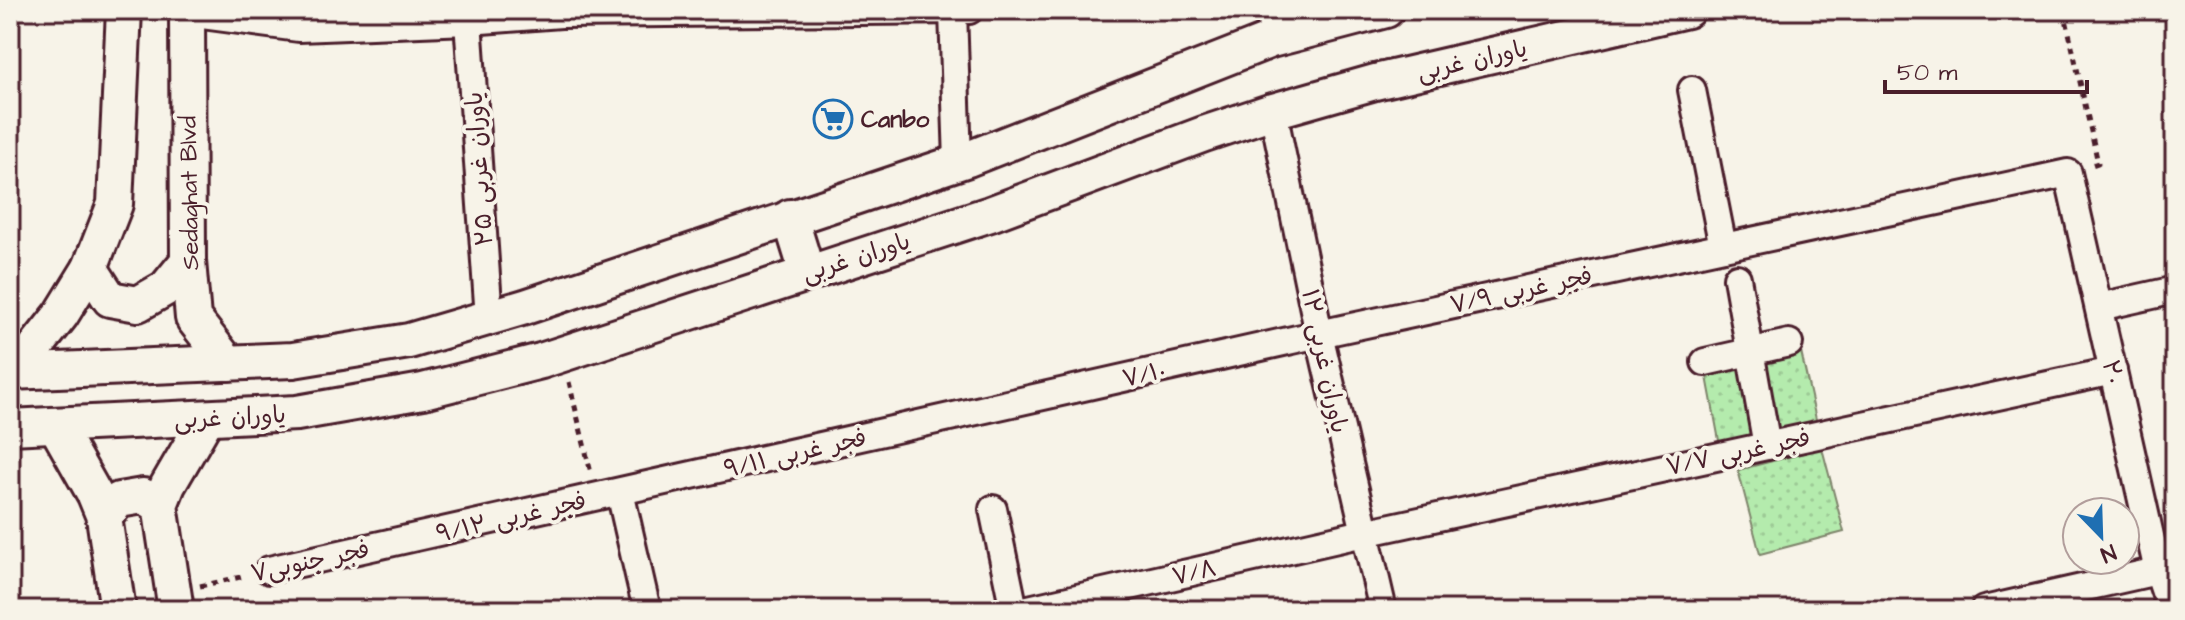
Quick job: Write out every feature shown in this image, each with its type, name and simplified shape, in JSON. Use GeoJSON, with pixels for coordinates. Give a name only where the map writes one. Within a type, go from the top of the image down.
{"type":"FeatureCollection","features":[{"type":"Feature","properties":{"kind":"main road"},"geometry":{"type":"LineString","coordinates":[[13,372],[61,315],[90,268],[115,204],[124,10]]}},
{"type":"Feature","properties":{"kind":"main road"},"geometry":{"type":"LineString","coordinates":[[13,372],[293,360],[409,341],[489,318],[958,162],[1272,25],[1386,10]]}},
{"type":"Feature","properties":{"kind":"main road","name":"یاوران غربی"},"geometry":{"type":"LineString","coordinates":[[10,427],[297,413],[423,391],[562,354],[990,214],[1273,111],[1375,82],[1687,10]]}},
{"type":"Feature","properties":{"kind":"main road","name":"Sedaghat Blvd"},"geometry":{"type":"LineString","coordinates":[[187,12],[188,261],[193,318],[228,363]]}},
{"type":"Feature","properties":{"kind":"main road"},"geometry":{"type":"LineString","coordinates":[[790,217],[807,272]]}},
{"type":"Feature","properties":{"kind":"main road"},"geometry":{"type":"LineString","coordinates":[[90,268],[110,299],[138,304],[166,288],[188,261]]}},
{"type":"Feature","properties":{"kind":"main road"},"geometry":{"type":"LineString","coordinates":[[174,602],[160,505],[168,485],[207,418]]}},
{"type":"Feature","properties":{"kind":"main road"},"geometry":{"type":"LineString","coordinates":[[56,426],[104,517],[118,610]]}},
{"type":"Feature","properties":{"kind":"main road"},"geometry":{"type":"LineString","coordinates":[[104,517],[119,500],[143,496],[160,505]]}},
{"type":"Feature","properties":{"kind":"street"},"geometry":{"type":"LineString","coordinates":[[187,12],[299,28],[468,21],[561,12],[969,10]]}},
{"type":"Feature","properties":{"kind":"street"},"geometry":{"type":"LineString","coordinates":[[953,11],[958,162]]}},
{"type":"Feature","properties":{"kind":"street","name":"یاوران غربی ۲۵"},"geometry":{"type":"LineString","coordinates":[[468,21],[489,318]]}},
{"type":"Feature","properties":{"kind":"street"},"geometry":{"type":"LineString","coordinates":[[1692,90],[1723,247]]}},
{"type":"Feature","properties":{"kind":"street","name":"۱۲ یاوران غربی"},"geometry":{"type":"LineString","coordinates":[[1273,111],[1319,334],[1383,610]]}},
{"type":"Feature","properties":{"kind":"street","name":"۷/۹ فجر غربی"},"geometry":{"type":"LineString","coordinates":[[1319,334],[2068,173]]}},
{"type":"Feature","properties":{"kind":"street","name":"۲۰"},"geometry":{"type":"LineString","coordinates":[[2068,173],[2113,371],[2167,569],[2171,610]]}},
{"type":"Feature","properties":{"kind":"street"},"geometry":{"type":"LineString","coordinates":[[1737,278],[1767,446]]}},
{"type":"Feature","properties":{"kind":"street"},"geometry":{"type":"LineString","coordinates":[[2099,307],[2175,290]]}},
{"type":"Feature","properties":{"kind":"street","name":"۷/۱۰"},"geometry":{"type":"LineString","coordinates":[[969,413],[1319,334]]}},
{"type":"Feature","properties":{"kind":"street"},"geometry":{"type":"LineString","coordinates":[[1705,362],[1789,343]]}},
{"type":"Feature","properties":{"kind":"street","name":"۷/۷ فجر غربی"},"geometry":{"type":"LineString","coordinates":[[1364,533],[2113,371]]}},
{"type":"Feature","properties":{"kind":"street","name":"۹/۱۱ فجر غربی"},"geometry":{"type":"LineString","coordinates":[[608,495],[969,413]]}},
{"type":"Feature","properties":{"kind":"street"},"geometry":{"type":"LineString","coordinates":[[608,495],[647,610]]}},
{"type":"Feature","properties":{"kind":"street","name":"۹/۱۲ فجر غربی"},"geometry":{"type":"LineString","coordinates":[[402,541],[608,495]]}},
{"type":"Feature","properties":{"kind":"street"},"geometry":{"type":"LineString","coordinates":[[993,509],[1014,610]]}},
{"type":"Feature","properties":{"kind":"street","name":"۷/۸"},"geometry":{"type":"LineString","coordinates":[[1024,610],[1364,533]]}},
{"type":"Feature","properties":{"kind":"street","name":"فجر جنوبی۷"},"geometry":{"type":"LineString","coordinates":[[269,570],[402,541]]}},
{"type":"Feature","properties":{"kind":"street"},"geometry":{"type":"LineString","coordinates":[[1984,610],[2167,569]]}},
{"type":"Feature","properties":{"kind":"path"},"geometry":{"type":"LineString","coordinates":[[2064,10],[2098,163],[2068,173]]}},
{"type":"Feature","properties":{"kind":"path"},"geometry":{"type":"LineString","coordinates":[[562,354],[608,495]]}},
{"type":"Feature","properties":{"kind":"path","name":"فجر جنوبی۷"},"geometry":{"type":"LineString","coordinates":[[174,602],[269,570]]}},
{"type":"Feature","properties":{"kind":"green space"},"geometry":{"type":"Polygon","coordinates":[[[1801,352],[1817,424],[1777,433],[1761,362],[1801,352]]]}},
{"type":"Feature","properties":{"kind":"green space"},"geometry":{"type":"Polygon","coordinates":[[[1744,364],[1758,439],[1720,446],[1706,371],[1744,364]]]}},
{"type":"Feature","properties":{"kind":"green space"},"geometry":{"type":"Polygon","coordinates":[[[1822,448],[1844,532],[1760,554],[1738,470],[1822,448]]]}},
{"type":"Feature","properties":{"kind":"place","name":"Canbo"},"geometry":{"type":"Point","coordinates":[833,119]}}]}
